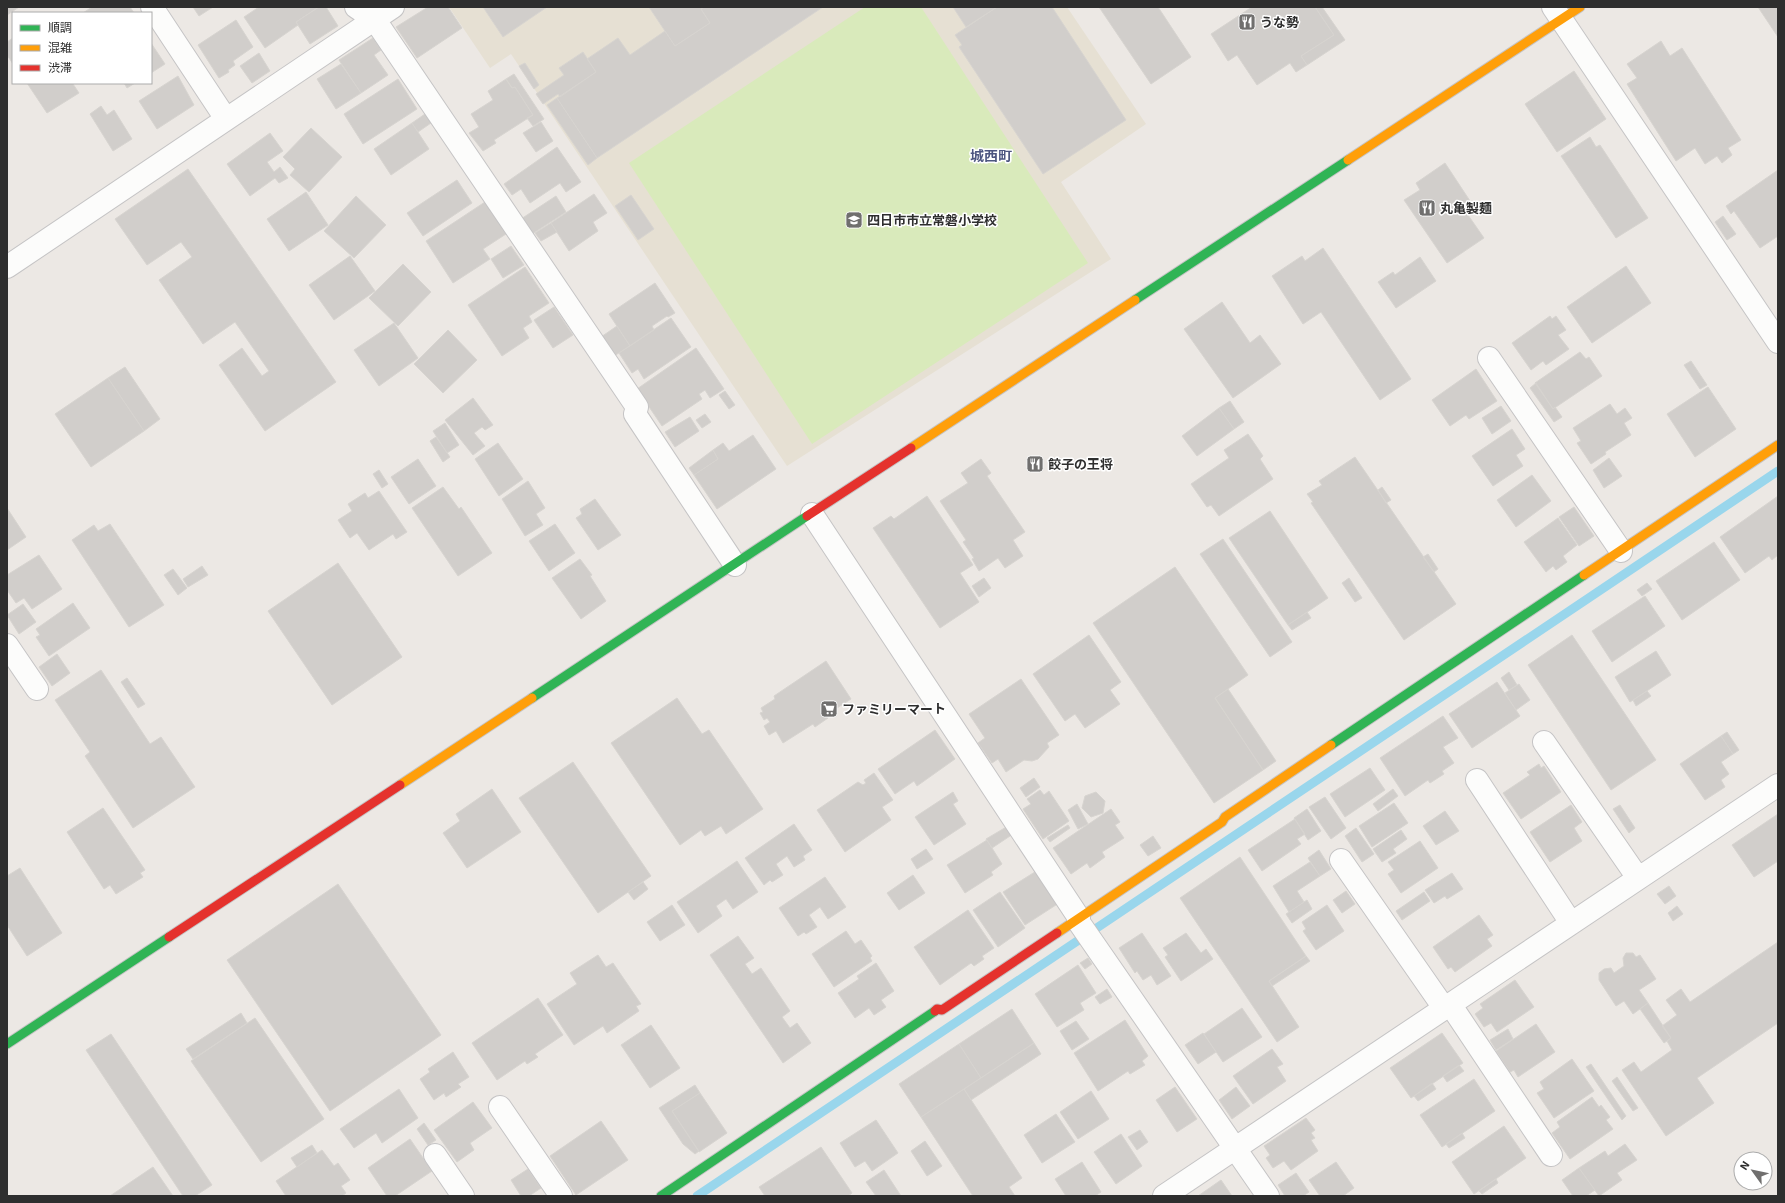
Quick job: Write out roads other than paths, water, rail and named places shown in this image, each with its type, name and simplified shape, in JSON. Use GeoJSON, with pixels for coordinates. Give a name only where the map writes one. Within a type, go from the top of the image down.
{"type":"FeatureCollection","features":[{"type":"Feature","properties":{"kind":"street"},"geometry":{"type":"LineString","coordinates":[[152,7],[226,119]]}},
{"type":"Feature","properties":{"kind":"street"},"geometry":{"type":"LineString","coordinates":[[356,7],[375,20],[637,407],[635,414],[735,565]]}},
{"type":"Feature","properties":{"kind":"street"},"geometry":{"type":"LineString","coordinates":[[7,266],[393,7]]}},
{"type":"Feature","properties":{"kind":"street"},"geometry":{"type":"LineString","coordinates":[[7,1044],[812,514],[1558,13],[1580,7]]}},
{"type":"Feature","properties":{"kind":"street"},"geometry":{"type":"LineString","coordinates":[[1558,13],[1778,342]]}},
{"type":"Feature","properties":{"kind":"street"},"geometry":{"type":"LineString","coordinates":[[1489,358],[1621,551]]}},
{"type":"Feature","properties":{"kind":"street"},"geometry":{"type":"LineString","coordinates":[[661,1196],[937,1009],[942,1010],[1078,920],[1222,822],[1225,817],[1778,445]]}},
{"type":"Feature","properties":{"kind":"street"},"geometry":{"type":"LineString","coordinates":[[812,514],[1093,945],[1236,1148],[1268,1196]]}},
{"type":"Feature","properties":{"kind":"street"},"geometry":{"type":"LineString","coordinates":[[7,645],[37,689]]}},
{"type":"Feature","properties":{"kind":"street"},"geometry":{"type":"LineString","coordinates":[[1544,742],[1638,878]]}},
{"type":"Feature","properties":{"kind":"street"},"geometry":{"type":"LineString","coordinates":[[1477,780],[1571,923]]}},
{"type":"Feature","properties":{"kind":"street"},"geometry":{"type":"LineString","coordinates":[[1164,1196],[1778,785]]}},
{"type":"Feature","properties":{"kind":"street"},"geometry":{"type":"LineString","coordinates":[[1341,860],[1447,1006],[1551,1155]]}},
{"type":"Feature","properties":{"kind":"street"},"geometry":{"type":"LineString","coordinates":[[500,1107],[561,1196]]}},
{"type":"Feature","properties":{"kind":"street"},"geometry":{"type":"LineString","coordinates":[[435,1155],[463,1196]]}},
{"type":"Feature","properties":{"kind":"waterway"},"geometry":{"type":"LineString","coordinates":[[697,1196],[1778,471]]}},
{"type":"Feature","properties":{"kind":"place","name":"うな勢"},"geometry":{"type":"Point","coordinates":[1247,22]}},
{"type":"Feature","properties":{"kind":"place","name":"丸亀製麺"},"geometry":{"type":"Point","coordinates":[1427,208]}},
{"type":"Feature","properties":{"kind":"place","name":"四日市市立常磐小学校"},"geometry":{"type":"Point","coordinates":[854,220]}},
{"type":"Feature","properties":{"kind":"place","name":"餃子の王将"},"geometry":{"type":"Point","coordinates":[1035,464]}},
{"type":"Feature","properties":{"kind":"place","name":"ファミリーマート"},"geometry":{"type":"Point","coordinates":[829,709]}},
{"type":"Feature","properties":{"kind":"district","name":"城西町"},"geometry":{"type":"Point","coordinates":[991,155]}}]}
